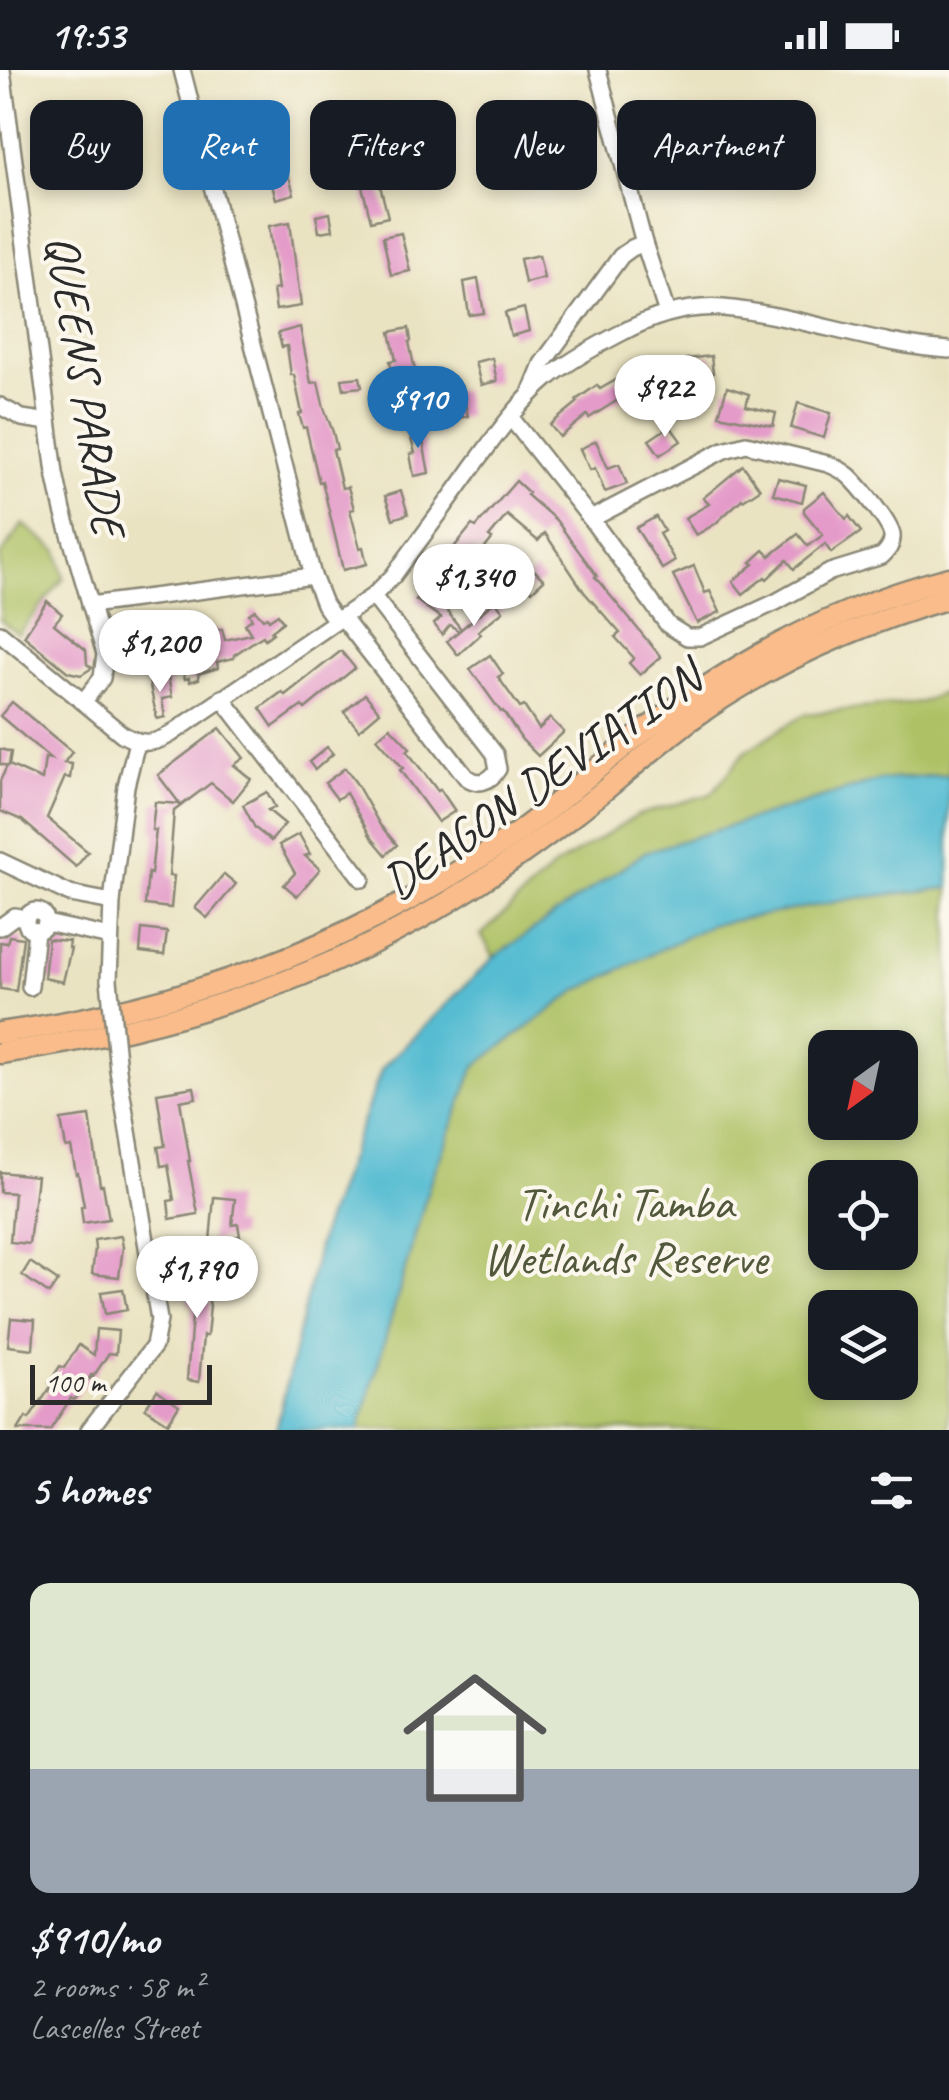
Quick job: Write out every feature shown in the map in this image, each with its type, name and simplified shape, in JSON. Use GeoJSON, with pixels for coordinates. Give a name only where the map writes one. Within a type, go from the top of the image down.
{"type":"FeatureCollection","features":[{"type":"Feature","properties":{"kind":"highway","name":"DEAGON DEVIATION"},"geometry":{"type":"LineString","coordinates":[[0,1033],[94,1018],[187,994],[277,964],[342,935],[418,895],[501,844],[635,738],[744,663],[841,614],[949,578]]}},
{"type":"Feature","properties":{"kind":"highway","name":"DEAGON DEVIATION"},"geometry":{"type":"LineString","coordinates":[[0,1053],[98,1037],[191,1014],[304,974],[366,946],[423,917],[516,858],[692,719],[734,691],[823,644],[949,598]]}},
{"type":"Feature","properties":{"kind":"street","name":"QUEENS PARADE"},"geometry":{"type":"LineString","coordinates":[[2,70],[63,511],[105,662],[102,678],[83,702]]}},
{"type":"Feature","properties":{"kind":"street"},"geometry":{"type":"LineString","coordinates":[[182,70],[313,576],[324,604],[466,777],[480,783],[488,780],[498,769],[495,754],[373,596]]}},
{"type":"Feature","properties":{"kind":"street"},"geometry":{"type":"LineString","coordinates":[[598,70],[667,312]]}},
{"type":"Feature","properties":{"kind":"street"},"geometry":{"type":"LineString","coordinates":[[528,400],[542,364],[602,282],[626,252],[644,242]]}},
{"type":"Feature","properties":{"kind":"street"},"geometry":{"type":"LineString","coordinates":[[0,633],[122,734],[152,744],[373,596],[393,576],[510,418],[568,363],[624,331],[667,312],[722,308],[949,350]]}},
{"type":"Feature","properties":{"kind":"street"},"geometry":{"type":"LineString","coordinates":[[0,406],[22,418],[48,422]]}},
{"type":"Feature","properties":{"kind":"street"},"geometry":{"type":"LineString","coordinates":[[510,418],[668,624],[687,637],[714,631],[830,572],[882,556],[890,547],[892,533],[839,468],[746,444],[724,450],[591,519]]}},
{"type":"Feature","properties":{"kind":"street"},"geometry":{"type":"LineString","coordinates":[[90,605],[313,576]]}},
{"type":"Feature","properties":{"kind":"street"},"geometry":{"type":"LineString","coordinates":[[222,698],[362,880]]}},
{"type":"Feature","properties":{"kind":"street"},"geometry":{"type":"LineString","coordinates":[[89,1430],[154,1346],[160,1320],[121,1101],[110,980],[112,902],[126,786],[137,742]]}},
{"type":"Feature","properties":{"kind":"street"},"geometry":{"type":"LineString","coordinates":[[0,861],[70,894],[112,902]]}},
{"type":"Feature","properties":{"kind":"street"},"geometry":{"type":"LineString","coordinates":[[0,927],[15,916],[36,924],[110,937]]}},
{"type":"Feature","properties":{"kind":"street"},"geometry":{"type":"LineString","coordinates":[[30,986],[36,924]]}},
{"type":"Feature","properties":{"kind":"green space"},"geometry":{"type":"Polygon","coordinates":[[[23,524],[58,551],[64,578],[18,634],[0,620],[0,556],[23,524]]]}},
{"type":"Feature","properties":{"kind":"green space"},"geometry":{"type":"Polygon","coordinates":[[[949,690],[949,774],[880,780],[646,852],[494,957],[481,935],[554,867],[638,815],[711,794],[746,751],[805,714],[921,702],[949,690]]]}},
{"type":"Feature","properties":{"kind":"green space","name":"Tinchi Tamba Wetlands Reserve"},"geometry":{"type":"Polygon","coordinates":[[[949,888],[949,1430],[359,1430],[430,1183],[475,1066],[575,992],[710,925],[857,898],[949,888]]]}},
{"type":"Feature","properties":{"kind":"water"},"geometry":{"type":"Polygon","coordinates":[[[949,775],[949,888],[857,898],[710,925],[575,992],[475,1066],[430,1183],[359,1430],[276,1430],[321,1234],[382,1068],[494,957],[645,852],[880,780],[949,775]]]}},
{"type":"Feature","properties":{"kind":"building"},"geometry":{"type":"Polygon","coordinates":[[[290,180],[294,194],[276,199],[273,190],[290,190],[290,180]]]}},
{"type":"Feature","properties":{"kind":"building"},"geometry":{"type":"Polygon","coordinates":[[[363,190],[381,190],[388,217],[371,221],[363,190]]]}},
{"type":"Feature","properties":{"kind":"building"},"geometry":{"type":"Polygon","coordinates":[[[330,213],[333,230],[319,232],[316,216],[330,213]]]}},
{"type":"Feature","properties":{"kind":"building"},"geometry":{"type":"Polygon","coordinates":[[[290,222],[301,306],[276,310],[273,290],[278,289],[269,226],[290,222]]]}},
{"type":"Feature","properties":{"kind":"building"},"geometry":{"type":"Polygon","coordinates":[[[401,233],[410,271],[391,275],[383,237],[401,233]]]}},
{"type":"Feature","properties":{"kind":"building"},"geometry":{"type":"Polygon","coordinates":[[[539,255],[544,278],[525,283],[520,259],[539,255]]]}},
{"type":"Feature","properties":{"kind":"building"},"geometry":{"type":"Polygon","coordinates":[[[478,279],[484,313],[469,315],[464,282],[478,279]]]}},
{"type":"Feature","properties":{"kind":"building"},"geometry":{"type":"Polygon","coordinates":[[[524,308],[529,331],[511,336],[505,313],[524,308]]]}},
{"type":"Feature","properties":{"kind":"building"},"geometry":{"type":"Polygon","coordinates":[[[300,327],[311,383],[318,382],[337,449],[333,450],[342,488],[348,487],[354,509],[350,510],[367,564],[343,570],[322,481],[319,482],[306,427],[303,428],[299,414],[302,413],[287,346],[282,347],[278,333],[300,327]]]}},
{"type":"Feature","properties":{"kind":"building"},"geometry":{"type":"Polygon","coordinates":[[[409,328],[416,375],[394,380],[390,361],[396,360],[390,332],[409,328]]]}},
{"type":"Feature","properties":{"kind":"building"},"geometry":{"type":"Polygon","coordinates":[[[711,356],[713,373],[688,377],[686,359],[711,356]]]}},
{"type":"Feature","properties":{"kind":"building"},"geometry":{"type":"Polygon","coordinates":[[[492,358],[497,381],[481,385],[475,362],[492,358]]]}},
{"type":"Feature","properties":{"kind":"building"},"geometry":{"type":"Polygon","coordinates":[[[658,360],[679,387],[666,397],[652,379],[589,418],[587,415],[560,437],[550,425],[597,385],[600,389],[630,372],[634,379],[658,360]]]}},
{"type":"Feature","properties":{"kind":"building"},"geometry":{"type":"Polygon","coordinates":[[[360,377],[362,387],[344,389],[342,379],[360,377]]]}},
{"type":"Feature","properties":{"kind":"building"},"geometry":{"type":"Polygon","coordinates":[[[727,387],[749,394],[746,406],[776,413],[773,426],[719,415],[727,387]]]}},
{"type":"Feature","properties":{"kind":"building"},"geometry":{"type":"Polygon","coordinates":[[[462,390],[468,416],[448,420],[442,395],[462,390]]]}},
{"type":"Feature","properties":{"kind":"building"},"geometry":{"type":"Polygon","coordinates":[[[798,403],[831,413],[824,438],[791,428],[798,403]]]}},
{"type":"Feature","properties":{"kind":"building"},"geometry":{"type":"Polygon","coordinates":[[[422,424],[429,473],[414,476],[410,454],[415,453],[408,428],[422,424]]]}},
{"type":"Feature","properties":{"kind":"building"},"geometry":{"type":"Polygon","coordinates":[[[670,426],[681,441],[660,455],[649,440],[670,426]]]}},
{"type":"Feature","properties":{"kind":"building"},"geometry":{"type":"Polygon","coordinates":[[[596,441],[608,468],[619,464],[627,484],[605,492],[595,468],[590,470],[580,449],[596,441]]]}},
{"type":"Feature","properties":{"kind":"building"},"geometry":{"type":"Polygon","coordinates":[[[743,465],[760,489],[696,535],[685,518],[709,504],[703,498],[743,465]]]}},
{"type":"Feature","properties":{"kind":"building"},"geometry":{"type":"Polygon","coordinates":[[[778,478],[806,485],[802,502],[773,494],[778,478]]]}},
{"type":"Feature","properties":{"kind":"building"},"geometry":{"type":"Polygon","coordinates":[[[516,481],[556,520],[595,577],[661,657],[640,675],[629,663],[634,658],[615,637],[620,633],[584,592],[545,533],[538,541],[507,515],[481,553],[476,549],[459,573],[443,561],[516,481]]]}},
{"type":"Feature","properties":{"kind":"building"},"geometry":{"type":"Polygon","coordinates":[[[401,491],[408,514],[393,519],[385,496],[401,491]]]}},
{"type":"Feature","properties":{"kind":"building"},"geometry":{"type":"Polygon","coordinates":[[[824,492],[861,532],[831,553],[825,544],[794,569],[787,560],[743,594],[733,581],[764,550],[770,556],[798,534],[808,546],[823,535],[804,508],[824,492]]]}},
{"type":"Feature","properties":{"kind":"building"},"geometry":{"type":"Polygon","coordinates":[[[656,517],[664,531],[659,534],[675,561],[662,569],[636,528],[656,517]]]}},
{"type":"Feature","properties":{"kind":"building"},"geometry":{"type":"Polygon","coordinates":[[[694,566],[705,593],[710,591],[720,612],[697,623],[673,575],[694,566]]]}},
{"type":"Feature","properties":{"kind":"building"},"geometry":{"type":"Polygon","coordinates":[[[535,571],[544,580],[532,591],[524,582],[535,571]]]}},
{"type":"Feature","properties":{"kind":"building"},"geometry":{"type":"Polygon","coordinates":[[[427,585],[444,597],[440,602],[459,631],[450,625],[442,635],[434,624],[441,618],[416,600],[427,585]]]}},
{"type":"Feature","properties":{"kind":"building"},"geometry":{"type":"Polygon","coordinates":[[[47,601],[62,614],[54,624],[86,650],[87,664],[92,668],[81,675],[68,672],[24,636],[47,601]]]}},
{"type":"Feature","properties":{"kind":"building"},"geometry":{"type":"Polygon","coordinates":[[[495,601],[503,611],[478,631],[481,634],[458,655],[447,641],[495,601]]]}},
{"type":"Feature","properties":{"kind":"building"},"geometry":{"type":"Polygon","coordinates":[[[255,610],[263,619],[278,614],[283,622],[265,639],[263,636],[256,640],[234,658],[217,662],[218,668],[198,674],[199,679],[190,682],[185,679],[170,633],[184,629],[191,631],[192,636],[222,629],[225,640],[251,634],[245,624],[255,610]]]}},
{"type":"Feature","properties":{"kind":"building"},"geometry":{"type":"Polygon","coordinates":[[[152,635],[154,645],[147,647],[151,660],[135,664],[127,642],[152,635]]]}},
{"type":"Feature","properties":{"kind":"building"},"geometry":{"type":"Polygon","coordinates":[[[341,651],[355,668],[305,709],[302,706],[273,727],[260,708],[282,692],[285,695],[341,651]]]}},
{"type":"Feature","properties":{"kind":"building"},"geometry":{"type":"Polygon","coordinates":[[[490,655],[503,674],[498,677],[539,729],[550,718],[564,732],[538,756],[470,669],[490,655]]]}},
{"type":"Feature","properties":{"kind":"building"},"geometry":{"type":"Polygon","coordinates":[[[168,677],[172,697],[162,699],[165,717],[157,719],[149,681],[168,677]]]}},
{"type":"Feature","properties":{"kind":"building"},"geometry":{"type":"Polygon","coordinates":[[[365,694],[380,712],[359,730],[344,712],[365,694]]]}},
{"type":"Feature","properties":{"kind":"building"},"geometry":{"type":"Polygon","coordinates":[[[12,702],[72,752],[64,763],[72,764],[70,778],[65,777],[47,818],[88,852],[76,867],[22,820],[0,811],[0,781],[7,766],[0,764],[0,749],[11,752],[9,765],[42,780],[45,758],[51,759],[0,716],[12,702]]]}},
{"type":"Feature","properties":{"kind":"building"},"geometry":{"type":"Polygon","coordinates":[[[390,727],[455,811],[438,822],[400,770],[403,768],[377,738],[390,727]]]}},
{"type":"Feature","properties":{"kind":"building"},"geometry":{"type":"Polygon","coordinates":[[[220,728],[244,758],[234,765],[251,779],[233,801],[211,783],[174,811],[171,908],[145,905],[156,830],[152,830],[155,802],[180,804],[158,775],[220,728]]]}},
{"type":"Feature","properties":{"kind":"building"},"geometry":{"type":"Polygon","coordinates":[[[327,747],[333,754],[315,770],[309,762],[327,747]]]}},
{"type":"Feature","properties":{"kind":"building"},"geometry":{"type":"Polygon","coordinates":[[[345,768],[397,845],[386,855],[346,793],[337,799],[325,783],[345,768]]]}},
{"type":"Feature","properties":{"kind":"building"},"geometry":{"type":"Polygon","coordinates":[[[267,792],[275,807],[268,810],[285,824],[271,841],[255,828],[243,805],[267,792]]]}},
{"type":"Feature","properties":{"kind":"building"},"geometry":{"type":"Polygon","coordinates":[[[299,834],[310,854],[305,856],[320,869],[297,896],[284,885],[295,873],[279,845],[299,834]]]}},
{"type":"Feature","properties":{"kind":"building"},"geometry":{"type":"Polygon","coordinates":[[[224,874],[236,884],[207,918],[195,908],[224,874]]]}},
{"type":"Feature","properties":{"kind":"building"},"geometry":{"type":"Polygon","coordinates":[[[142,929],[167,932],[164,955],[140,952],[142,929]]]}},
{"type":"Feature","properties":{"kind":"building"},"geometry":{"type":"Polygon","coordinates":[[[9,936],[23,938],[16,991],[0,989],[0,942],[7,943],[9,936]]]}},
{"type":"Feature","properties":{"kind":"building"},"geometry":{"type":"Polygon","coordinates":[[[48,939],[69,941],[63,982],[44,978],[48,939]]]}},
{"type":"Feature","properties":{"kind":"building"},"geometry":{"type":"Polygon","coordinates":[[[194,1087],[196,1098],[180,1101],[198,1214],[170,1219],[168,1201],[174,1200],[168,1165],[161,1166],[158,1147],[165,1146],[157,1093],[194,1087]]]}},
{"type":"Feature","properties":{"kind":"building"},"geometry":{"type":"Polygon","coordinates":[[[90,1116],[109,1219],[83,1223],[78,1173],[71,1147],[66,1148],[61,1120],[90,1116]]]}},
{"type":"Feature","properties":{"kind":"building"},"geometry":{"type":"Polygon","coordinates":[[[0,1172],[37,1176],[29,1244],[10,1242],[14,1193],[0,1192],[0,1172]]]}},
{"type":"Feature","properties":{"kind":"building"},"geometry":{"type":"Polygon","coordinates":[[[214,1197],[235,1199],[232,1225],[238,1224],[240,1236],[210,1241],[214,1197]]]}},
{"type":"Feature","properties":{"kind":"building"},"geometry":{"type":"Polygon","coordinates":[[[121,1236],[119,1277],[92,1274],[94,1240],[121,1236]]]}},
{"type":"Feature","properties":{"kind":"building"},"geometry":{"type":"Polygon","coordinates":[[[30,1262],[58,1281],[49,1294],[22,1275],[30,1262]]]}},
{"type":"Feature","properties":{"kind":"building"},"geometry":{"type":"Polygon","coordinates":[[[203,1272],[210,1306],[199,1382],[187,1380],[193,1304],[189,1304],[183,1276],[203,1272]]]}},
{"type":"Feature","properties":{"kind":"building"},"geometry":{"type":"Polygon","coordinates":[[[123,1289],[127,1310],[105,1314],[101,1292],[123,1289]]]}},
{"type":"Feature","properties":{"kind":"building"},"geometry":{"type":"Polygon","coordinates":[[[11,1318],[35,1320],[33,1349],[8,1346],[11,1318]]]}},
{"type":"Feature","properties":{"kind":"building"},"geometry":{"type":"Polygon","coordinates":[[[96,1329],[118,1331],[116,1354],[109,1353],[50,1430],[18,1430],[52,1385],[49,1383],[60,1366],[64,1368],[79,1345],[94,1355],[96,1329]]]}},
{"type":"Feature","properties":{"kind":"building"},"geometry":{"type":"Polygon","coordinates":[[[157,1390],[179,1405],[168,1423],[145,1408],[157,1390]]]}}]}
